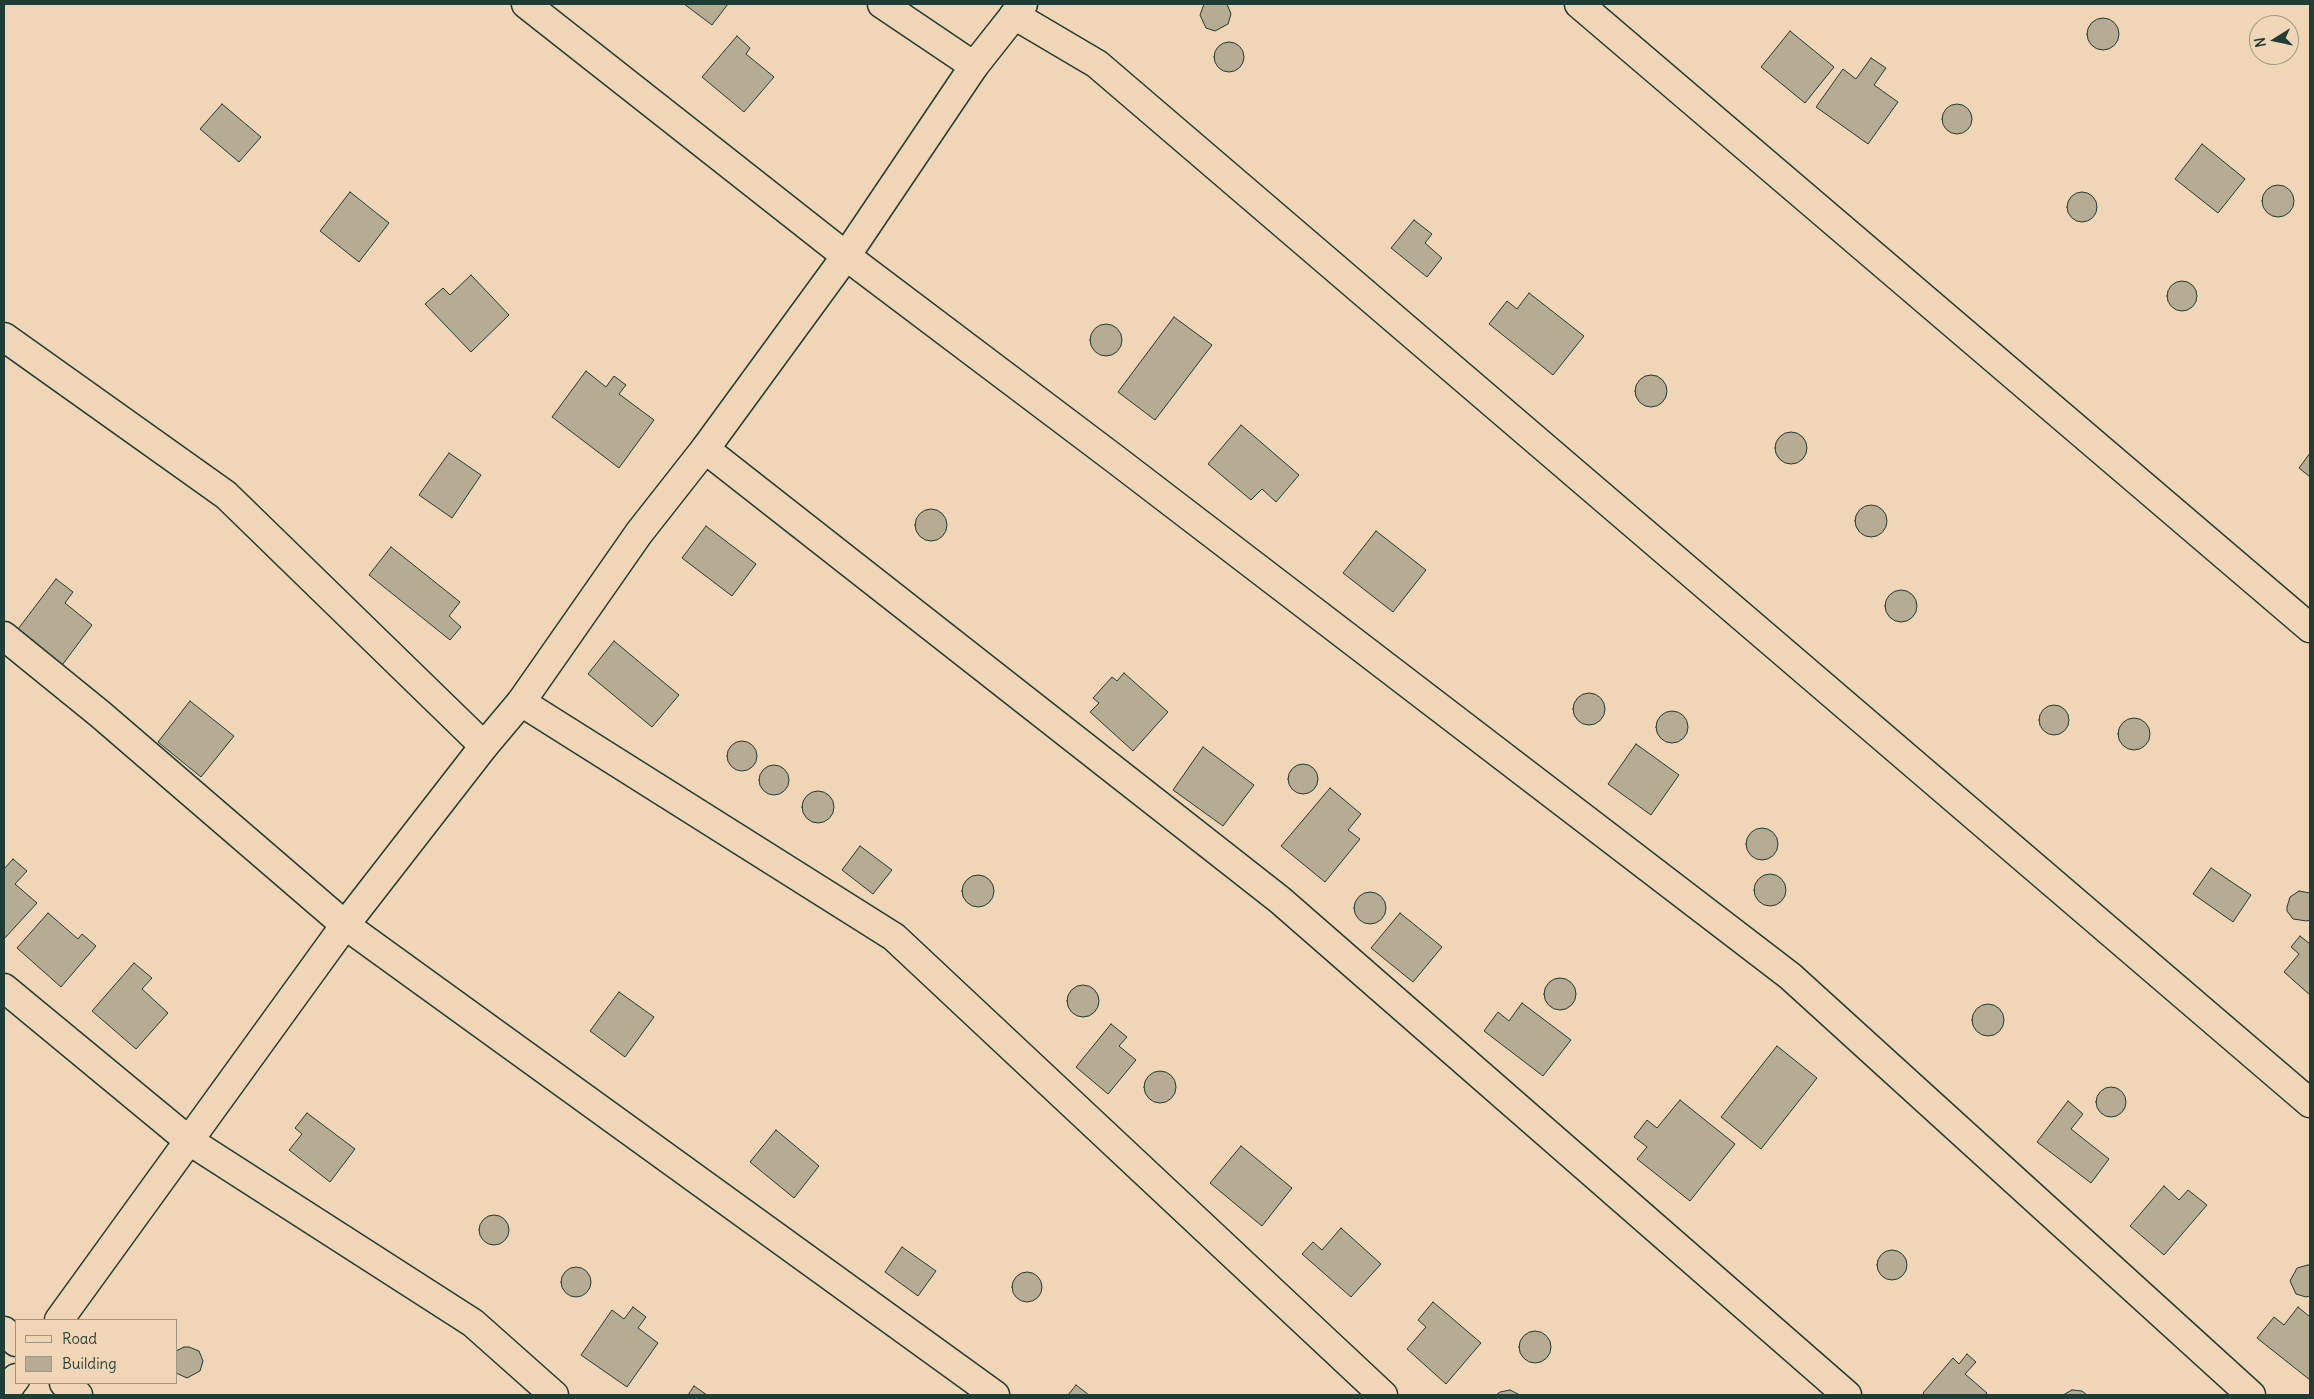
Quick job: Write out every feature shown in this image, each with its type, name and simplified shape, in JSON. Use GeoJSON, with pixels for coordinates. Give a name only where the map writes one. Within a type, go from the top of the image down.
{"type":"FeatureCollection","features":[{"type":"Feature","properties":{"kind":"street"},"geometry":{"type":"LineString","coordinates":[[526,4],[846,256],[1790,976],[2251,1395]]}},
{"type":"Feature","properties":{"kind":"street"},"geometry":{"type":"LineString","coordinates":[[882,4],[974,66]]}},
{"type":"Feature","properties":{"kind":"street"},"geometry":{"type":"LineString","coordinates":[[1579,4],[2310,628]]}},
{"type":"Feature","properties":{"kind":"street"},"geometry":{"type":"LineString","coordinates":[[60,1319],[344,925],[484,746],[521,702],[639,533],[705,449],[846,256],[974,66],[1018,9],[1097,64],[2310,1103]]}},
{"type":"Feature","properties":{"kind":"street"},"geometry":{"type":"LineString","coordinates":[[4,337],[226,495],[484,746]]}},
{"type":"Feature","properties":{"kind":"street"},"geometry":{"type":"LineString","coordinates":[[705,449],[1280,900],[1847,1395]]}},
{"type":"Feature","properties":{"kind":"street"},"geometry":{"type":"LineString","coordinates":[[4,636],[100,714],[344,925],[995,1395]]}},
{"type":"Feature","properties":{"kind":"street"},"geometry":{"type":"LineString","coordinates":[[521,702],[894,937],[1383,1395]]}},
{"type":"Feature","properties":{"kind":"street"},"geometry":{"type":"LineString","coordinates":[[4,988],[188,1140],[473,1323],[554,1395]]}},
{"type":"Feature","properties":{"kind":"street"},"geometry":{"type":"LineString","coordinates":[[4,1331],[15,1341]]}},
{"type":"Feature","properties":{"kind":"street"},"geometry":{"type":"LineString","coordinates":[[4,1394],[15,1379]]}},
{"type":"Feature","properties":{"kind":"street"},"geometry":{"type":"LineString","coordinates":[[65,1384],[78,1395]]}},
{"type":"Feature","properties":{"kind":"building"},"geometry":{"type":"Polygon","coordinates":[[[684,4],[728,4],[712,25],[684,4]]]}},
{"type":"Feature","properties":{"kind":"building"},"geometry":{"type":"Polygon","coordinates":[[[1204,4],[1227,4],[1231,14],[1228,24],[1215,31],[1206,28],[1200,15],[1204,4]]]}},
{"type":"Feature","properties":{"kind":"building"},"geometry":{"type":"Polygon","coordinates":[[[2103,18],[2114,23],[2119,34],[2114,45],[2103,50],[2092,45],[2087,34],[2092,23],[2103,18]]]}},
{"type":"Feature","properties":{"kind":"building"},"geometry":{"type":"Polygon","coordinates":[[[1790,31],[1834,67],[1805,103],[1761,67],[1790,31]]]}},
{"type":"Feature","properties":{"kind":"building"},"geometry":{"type":"Polygon","coordinates":[[[737,36],[750,48],[746,54],[774,77],[744,112],[702,77],[737,36]]]}},
{"type":"Feature","properties":{"kind":"building"},"geometry":{"type":"Polygon","coordinates":[[[1229,42],[1240,46],[1244,57],[1240,68],[1229,72],[1218,68],[1214,57],[1218,46],[1229,42]]]}},
{"type":"Feature","properties":{"kind":"building"},"geometry":{"type":"Polygon","coordinates":[[[1871,58],[1886,68],[1874,85],[1898,102],[1868,144],[1816,107],[1843,69],[1856,79],[1871,58]]]}},
{"type":"Feature","properties":{"kind":"building"},"geometry":{"type":"Polygon","coordinates":[[[222,104],[261,137],[239,162],[200,129],[222,104]]]}},
{"type":"Feature","properties":{"kind":"building"},"geometry":{"type":"Polygon","coordinates":[[[1957,104],[1968,108],[1972,119],[1968,130],[1957,134],[1946,130],[1942,119],[1946,108],[1957,104]]]}},
{"type":"Feature","properties":{"kind":"building"},"geometry":{"type":"Polygon","coordinates":[[[2202,144],[2245,179],[2218,213],[2175,179],[2202,144]]]}},
{"type":"Feature","properties":{"kind":"building"},"geometry":{"type":"Polygon","coordinates":[[[2278,185],[2289,190],[2294,201],[2289,212],[2278,217],[2267,212],[2262,201],[2267,190],[2278,185]]]}},
{"type":"Feature","properties":{"kind":"building"},"geometry":{"type":"Polygon","coordinates":[[[350,192],[389,223],[359,262],[320,231],[350,192]]]}},
{"type":"Feature","properties":{"kind":"building"},"geometry":{"type":"Polygon","coordinates":[[[2082,192],[2093,196],[2097,207],[2093,218],[2082,222],[2071,218],[2067,207],[2071,196],[2082,192]]]}},
{"type":"Feature","properties":{"kind":"building"},"geometry":{"type":"Polygon","coordinates":[[[1414,220],[1432,234],[1425,243],[1442,258],[1427,277],[1391,248],[1414,220]]]}},
{"type":"Feature","properties":{"kind":"building"},"geometry":{"type":"Polygon","coordinates":[[[471,275],[509,315],[471,352],[425,304],[443,288],[450,295],[471,275]]]}},
{"type":"Feature","properties":{"kind":"building"},"geometry":{"type":"Polygon","coordinates":[[[2182,281],[2193,285],[2197,296],[2193,307],[2182,311],[2171,307],[2167,296],[2171,285],[2182,281]]]}},
{"type":"Feature","properties":{"kind":"building"},"geometry":{"type":"Polygon","coordinates":[[[1529,293],[1584,336],[1553,375],[1489,324],[1507,301],[1517,309],[1529,293]]]}},
{"type":"Feature","properties":{"kind":"building"},"geometry":{"type":"Polygon","coordinates":[[[1174,317],[1212,345],[1155,420],[1118,392],[1174,317]]]}},
{"type":"Feature","properties":{"kind":"building"},"geometry":{"type":"Polygon","coordinates":[[[1106,324],[1117,329],[1122,340],[1117,351],[1106,356],[1095,351],[1090,340],[1095,329],[1106,324]]]}},
{"type":"Feature","properties":{"kind":"building"},"geometry":{"type":"Polygon","coordinates":[[[586,371],[606,387],[614,376],[626,385],[619,394],[654,420],[619,468],[552,417],[586,371]]]}},
{"type":"Feature","properties":{"kind":"building"},"geometry":{"type":"Polygon","coordinates":[[[1651,375],[1662,380],[1667,391],[1662,402],[1651,407],[1640,402],[1635,391],[1640,380],[1651,375]]]}},
{"type":"Feature","properties":{"kind":"building"},"geometry":{"type":"Polygon","coordinates":[[[1241,425],[1299,475],[1276,502],[1262,489],[1251,500],[1208,464],[1241,425]]]}},
{"type":"Feature","properties":{"kind":"building"},"geometry":{"type":"Polygon","coordinates":[[[1791,432],[1802,437],[1807,448],[1802,459],[1791,464],[1780,459],[1775,448],[1780,437],[1791,432]]]}},
{"type":"Feature","properties":{"kind":"building"},"geometry":{"type":"Polygon","coordinates":[[[449,453],[481,475],[452,518],[419,495],[449,453]]]}},
{"type":"Feature","properties":{"kind":"building"},"geometry":{"type":"Polygon","coordinates":[[[2310,453],[2310,477],[2299,468],[2310,453]]]}},
{"type":"Feature","properties":{"kind":"building"},"geometry":{"type":"Polygon","coordinates":[[[1871,505],[1882,510],[1887,521],[1882,532],[1871,537],[1860,532],[1855,521],[1860,510],[1871,505]]]}},
{"type":"Feature","properties":{"kind":"building"},"geometry":{"type":"Polygon","coordinates":[[[931,509],[942,514],[947,525],[942,536],[931,541],[920,536],[915,525],[920,514],[931,509]]]}},
{"type":"Feature","properties":{"kind":"building"},"geometry":{"type":"Polygon","coordinates":[[[706,526],[756,564],[732,596],[682,558],[706,526]]]}},
{"type":"Feature","properties":{"kind":"building"},"geometry":{"type":"Polygon","coordinates":[[[1376,531],[1426,570],[1393,612],[1343,573],[1376,531]]]}},
{"type":"Feature","properties":{"kind":"building"},"geometry":{"type":"Polygon","coordinates":[[[391,547],[460,602],[449,616],[461,627],[450,640],[369,575],[391,547]]]}},
{"type":"Feature","properties":{"kind":"building"},"geometry":{"type":"Polygon","coordinates":[[[56,579],[73,592],[65,603],[92,625],[60,668],[15,633],[56,579]]]}},
{"type":"Feature","properties":{"kind":"building"},"geometry":{"type":"Polygon","coordinates":[[[1901,590],[1912,595],[1917,606],[1912,617],[1901,622],[1890,617],[1885,606],[1890,595],[1901,590]]]}},
{"type":"Feature","properties":{"kind":"building"},"geometry":{"type":"Polygon","coordinates":[[[614,641],[679,695],[652,727],[588,674],[614,641]]]}},
{"type":"Feature","properties":{"kind":"building"},"geometry":{"type":"Polygon","coordinates":[[[1124,673],[1168,712],[1133,751],[1090,712],[1099,703],[1093,698],[1112,677],[1117,681],[1124,673]]]}},
{"type":"Feature","properties":{"kind":"building"},"geometry":{"type":"Polygon","coordinates":[[[1589,693],[1600,698],[1605,709],[1600,720],[1589,725],[1578,720],[1573,709],[1578,698],[1589,693]]]}},
{"type":"Feature","properties":{"kind":"building"},"geometry":{"type":"Polygon","coordinates":[[[190,701],[234,736],[201,777],[158,742],[190,701]]]}},
{"type":"Feature","properties":{"kind":"building"},"geometry":{"type":"Polygon","coordinates":[[[2054,705],[2065,709],[2069,720],[2065,731],[2054,735],[2043,731],[2039,720],[2043,709],[2054,705]]]}},
{"type":"Feature","properties":{"kind":"building"},"geometry":{"type":"Polygon","coordinates":[[[1672,711],[1683,716],[1688,727],[1683,738],[1672,743],[1661,738],[1656,727],[1661,716],[1672,711]]]}},
{"type":"Feature","properties":{"kind":"building"},"geometry":{"type":"Polygon","coordinates":[[[2134,718],[2145,723],[2150,734],[2145,745],[2134,750],[2123,745],[2118,734],[2123,723],[2134,718]]]}},
{"type":"Feature","properties":{"kind":"building"},"geometry":{"type":"Polygon","coordinates":[[[742,741],[753,745],[757,756],[753,767],[742,771],[731,767],[727,756],[731,745],[742,741]]]}},
{"type":"Feature","properties":{"kind":"building"},"geometry":{"type":"Polygon","coordinates":[[[1636,744],[1679,775],[1651,815],[1608,784],[1636,744]]]}},
{"type":"Feature","properties":{"kind":"building"},"geometry":{"type":"Polygon","coordinates":[[[1203,747],[1254,785],[1223,826],[1173,790],[1203,747]]]}},
{"type":"Feature","properties":{"kind":"building"},"geometry":{"type":"Polygon","coordinates":[[[1303,764],[1314,768],[1318,779],[1314,790],[1303,794],[1292,790],[1288,779],[1292,768],[1303,764]]]}},
{"type":"Feature","properties":{"kind":"building"},"geometry":{"type":"Polygon","coordinates":[[[774,765],[785,769],[789,780],[785,791],[774,795],[763,791],[759,780],[763,769],[774,765]]]}},
{"type":"Feature","properties":{"kind":"building"},"geometry":{"type":"Polygon","coordinates":[[[1330,788],[1361,814],[1348,830],[1360,839],[1325,882],[1281,846],[1330,788]]]}},
{"type":"Feature","properties":{"kind":"building"},"geometry":{"type":"Polygon","coordinates":[[[818,791],[829,796],[834,807],[829,818],[818,823],[807,818],[802,807],[807,796],[818,791]]]}},
{"type":"Feature","properties":{"kind":"building"},"geometry":{"type":"Polygon","coordinates":[[[1762,828],[1773,833],[1778,844],[1773,855],[1762,860],[1751,855],[1746,844],[1751,833],[1762,828]]]}},
{"type":"Feature","properties":{"kind":"building"},"geometry":{"type":"Polygon","coordinates":[[[860,846],[892,870],[873,894],[842,870],[860,846]]]}},
{"type":"Feature","properties":{"kind":"building"},"geometry":{"type":"Polygon","coordinates":[[[13,859],[27,871],[15,884],[37,903],[4,939],[4,869],[13,859]]]}},
{"type":"Feature","properties":{"kind":"building"},"geometry":{"type":"Polygon","coordinates":[[[2211,868],[2251,895],[2233,922],[2193,894],[2211,868]]]}},
{"type":"Feature","properties":{"kind":"building"},"geometry":{"type":"Polygon","coordinates":[[[1770,874],[1781,879],[1786,890],[1781,901],[1770,906],[1759,901],[1754,890],[1759,879],[1770,874]]]}},
{"type":"Feature","properties":{"kind":"building"},"geometry":{"type":"Polygon","coordinates":[[[978,875],[989,880],[994,891],[989,902],[978,907],[967,902],[962,891],[967,880],[978,875]]]}},
{"type":"Feature","properties":{"kind":"building"},"geometry":{"type":"Polygon","coordinates":[[[2299,891],[2310,893],[2310,920],[2307,921],[2293,919],[2287,911],[2290,897],[2299,891]]]}},
{"type":"Feature","properties":{"kind":"building"},"geometry":{"type":"Polygon","coordinates":[[[1370,892],[1381,897],[1386,908],[1381,919],[1370,924],[1359,919],[1354,908],[1359,897],[1370,892]]]}},
{"type":"Feature","properties":{"kind":"building"},"geometry":{"type":"Polygon","coordinates":[[[48,913],[78,939],[82,934],[96,946],[61,987],[17,948],[48,913]]]}},
{"type":"Feature","properties":{"kind":"building"},"geometry":{"type":"Polygon","coordinates":[[[1400,913],[1442,947],[1413,982],[1371,948],[1400,913]]]}},
{"type":"Feature","properties":{"kind":"building"},"geometry":{"type":"Polygon","coordinates":[[[2300,936],[2310,944],[2310,995],[2284,972],[2299,954],[2291,947],[2300,936]]]}},
{"type":"Feature","properties":{"kind":"building"},"geometry":{"type":"Polygon","coordinates":[[[134,963],[152,978],[142,989],[168,1013],[136,1049],[92,1011],[134,963]]]}},
{"type":"Feature","properties":{"kind":"building"},"geometry":{"type":"Polygon","coordinates":[[[1560,978],[1571,983],[1576,994],[1571,1005],[1560,1010],[1549,1005],[1544,994],[1549,983],[1560,978]]]}},
{"type":"Feature","properties":{"kind":"building"},"geometry":{"type":"Polygon","coordinates":[[[1083,985],[1094,990],[1099,1001],[1094,1012],[1083,1017],[1072,1012],[1067,1001],[1072,990],[1083,985]]]}},
{"type":"Feature","properties":{"kind":"building"},"geometry":{"type":"Polygon","coordinates":[[[619,992],[654,1017],[625,1057],[590,1031],[619,992]]]}},
{"type":"Feature","properties":{"kind":"building"},"geometry":{"type":"Polygon","coordinates":[[[1522,1003],[1571,1040],[1543,1076],[1484,1031],[1498,1012],[1509,1021],[1522,1003]]]}},
{"type":"Feature","properties":{"kind":"building"},"geometry":{"type":"Polygon","coordinates":[[[1988,1004],[1999,1009],[2004,1020],[1999,1031],[1988,1036],[1977,1031],[1972,1020],[1977,1009],[1988,1004]]]}},
{"type":"Feature","properties":{"kind":"building"},"geometry":{"type":"Polygon","coordinates":[[[1111,1024],[1127,1037],[1119,1046],[1136,1060],[1108,1094],[1076,1067],[1111,1024]]]}},
{"type":"Feature","properties":{"kind":"building"},"geometry":{"type":"Polygon","coordinates":[[[1777,1046],[1817,1078],[1761,1149],[1721,1117],[1777,1046]]]}},
{"type":"Feature","properties":{"kind":"building"},"geometry":{"type":"Polygon","coordinates":[[[1160,1071],[1171,1076],[1176,1087],[1171,1098],[1160,1103],[1149,1098],[1144,1087],[1149,1076],[1160,1071]]]}},
{"type":"Feature","properties":{"kind":"building"},"geometry":{"type":"Polygon","coordinates":[[[2111,1087],[2122,1091],[2126,1102],[2122,1113],[2111,1117],[2100,1113],[2096,1102],[2100,1091],[2111,1087]]]}},
{"type":"Feature","properties":{"kind":"building"},"geometry":{"type":"Polygon","coordinates":[[[1680,1100],[1735,1144],[1690,1201],[1637,1159],[1647,1147],[1634,1137],[1647,1120],[1657,1128],[1680,1100]]]}},
{"type":"Feature","properties":{"kind":"building"},"geometry":{"type":"Polygon","coordinates":[[[2068,1101],[2083,1114],[2071,1129],[2109,1159],[2091,1183],[2037,1142],[2068,1101]]]}},
{"type":"Feature","properties":{"kind":"building"},"geometry":{"type":"Polygon","coordinates":[[[307,1113],[355,1149],[330,1182],[289,1150],[302,1134],[295,1128],[307,1113]]]}},
{"type":"Feature","properties":{"kind":"building"},"geometry":{"type":"Polygon","coordinates":[[[776,1130],[819,1166],[794,1198],[750,1162],[776,1130]]]}},
{"type":"Feature","properties":{"kind":"building"},"geometry":{"type":"Polygon","coordinates":[[[1241,1146],[1292,1188],[1262,1226],[1210,1183],[1241,1146]]]}},
{"type":"Feature","properties":{"kind":"building"},"geometry":{"type":"Polygon","coordinates":[[[2164,1186],[2179,1200],[2188,1190],[2207,1205],[2164,1255],[2130,1226],[2164,1186]]]}},
{"type":"Feature","properties":{"kind":"building"},"geometry":{"type":"Polygon","coordinates":[[[494,1215],[505,1219],[509,1230],[505,1241],[494,1245],[483,1241],[479,1230],[483,1219],[494,1215]]]}},
{"type":"Feature","properties":{"kind":"building"},"geometry":{"type":"Polygon","coordinates":[[[1341,1228],[1381,1264],[1351,1297],[1302,1254],[1313,1242],[1322,1250],[1341,1228]]]}},
{"type":"Feature","properties":{"kind":"building"},"geometry":{"type":"Polygon","coordinates":[[[902,1247],[936,1271],[918,1296],[885,1272],[902,1247]]]}},
{"type":"Feature","properties":{"kind":"building"},"geometry":{"type":"Polygon","coordinates":[[[1892,1250],[1903,1254],[1907,1265],[1903,1276],[1892,1280],[1881,1276],[1877,1265],[1881,1254],[1892,1250]]]}},
{"type":"Feature","properties":{"kind":"building"},"geometry":{"type":"Polygon","coordinates":[[[2310,1266],[2310,1296],[2306,1297],[2296,1294],[2290,1281],[2297,1268],[2310,1266]]]}},
{"type":"Feature","properties":{"kind":"building"},"geometry":{"type":"Polygon","coordinates":[[[576,1267],[587,1271],[591,1282],[587,1293],[576,1297],[565,1293],[561,1282],[565,1271],[576,1267]]]}},
{"type":"Feature","properties":{"kind":"building"},"geometry":{"type":"Polygon","coordinates":[[[1027,1272],[1038,1276],[1042,1287],[1038,1298],[1027,1302],[1016,1298],[1012,1287],[1016,1276],[1027,1272]]]}},
{"type":"Feature","properties":{"kind":"building"},"geometry":{"type":"Polygon","coordinates":[[[1433,1302],[1481,1343],[1446,1384],[1407,1349],[1426,1327],[1418,1320],[1433,1302]]]}},
{"type":"Feature","properties":{"kind":"building"},"geometry":{"type":"Polygon","coordinates":[[[633,1307],[646,1317],[638,1328],[658,1343],[627,1387],[581,1355],[612,1310],[624,1319],[633,1307]]]}},
{"type":"Feature","properties":{"kind":"building"},"geometry":{"type":"Polygon","coordinates":[[[2298,1307],[2310,1317],[2310,1380],[2257,1338],[2274,1317],[2284,1325],[2298,1307]]]}},
{"type":"Feature","properties":{"kind":"building"},"geometry":{"type":"Polygon","coordinates":[[[1535,1331],[1546,1336],[1551,1347],[1546,1358],[1535,1363],[1524,1358],[1519,1347],[1524,1336],[1535,1331]]]}},
{"type":"Feature","properties":{"kind":"building"},"geometry":{"type":"Polygon","coordinates":[[[189,1347],[199,1351],[203,1361],[200,1371],[187,1378],[178,1374],[178,1350],[189,1347]]]}},
{"type":"Feature","properties":{"kind":"building"},"geometry":{"type":"Polygon","coordinates":[[[1967,1354],[1976,1362],[1965,1374],[1987,1393],[1985,1395],[1925,1395],[1923,1393],[1953,1358],[1959,1364],[1967,1354]]]}},
{"type":"Feature","properties":{"kind":"building"},"geometry":{"type":"Polygon","coordinates":[[[1076,1385],[1089,1395],[1068,1395],[1076,1385]]]}},
{"type":"Feature","properties":{"kind":"building"},"geometry":{"type":"Polygon","coordinates":[[[694,1386],[707,1395],[688,1395],[694,1386]]]}},
{"type":"Feature","properties":{"kind":"building"},"geometry":{"type":"Polygon","coordinates":[[[1510,1390],[1520,1395],[1496,1395],[1500,1392],[1510,1390]]]}},
{"type":"Feature","properties":{"kind":"building"},"geometry":{"type":"Polygon","coordinates":[[[2072,1390],[2082,1391],[2087,1395],[2063,1395],[2072,1390]]]}}]}
